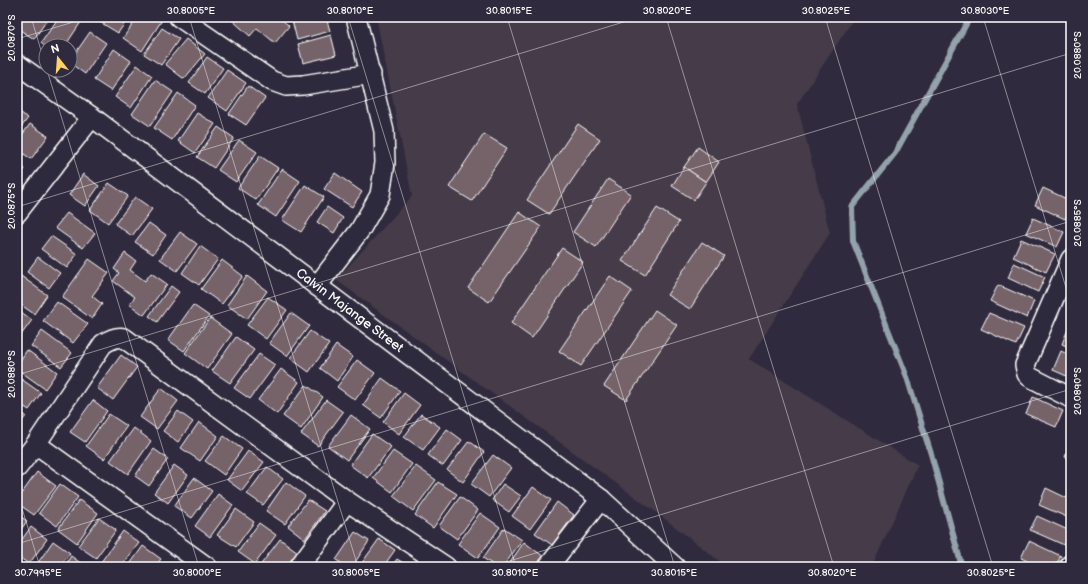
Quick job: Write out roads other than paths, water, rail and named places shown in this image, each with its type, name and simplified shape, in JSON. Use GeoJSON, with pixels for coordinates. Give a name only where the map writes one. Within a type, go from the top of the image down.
{"type":"FeatureCollection","features":[{"type":"Feature","properties":{"kind":"street"},"geometry":{"type":"LineString","coordinates":[[179,17],[272,81],[286,86],[303,85],[371,74]]}},
{"type":"Feature","properties":{"kind":"street"},"geometry":{"type":"LineString","coordinates":[[317,286],[360,230],[380,195],[385,163],[384,131],[356,17]]}},
{"type":"Feature","properties":{"kind":"street","name":"Calvin Majange Street"},"geometry":{"type":"LineString","coordinates":[[17,64],[92,117],[601,499],[675,567]]}},
{"type":"Feature","properties":{"kind":"street"},"geometry":{"type":"LineString","coordinates":[[17,213],[92,117]]}},
{"type":"Feature","properties":{"kind":"street"},"geometry":{"type":"LineString","coordinates":[[1071,259],[1025,365],[1027,374],[1030,377],[1071,398]]}},
{"type":"Feature","properties":{"kind":"street"},"geometry":{"type":"LineString","coordinates":[[17,468],[36,444],[103,344],[120,337],[124,338],[347,502],[446,567]]}},
{"type":"Feature","properties":{"kind":"street"},"geometry":{"type":"LineString","coordinates":[[36,444],[207,567]]}},
{"type":"Feature","properties":{"kind":"street"},"geometry":{"type":"LineString","coordinates":[[548,567],[601,499]]}},
{"type":"Feature","properties":{"kind":"street"},"geometry":{"type":"LineString","coordinates":[[299,567],[347,502]]}},
{"type":"Feature","properties":{"kind":"waterway"},"geometry":{"type":"LineString","coordinates":[[962,567],[931,454],[907,377],[853,241],[852,207],[895,153],[970,17]]}}]}
